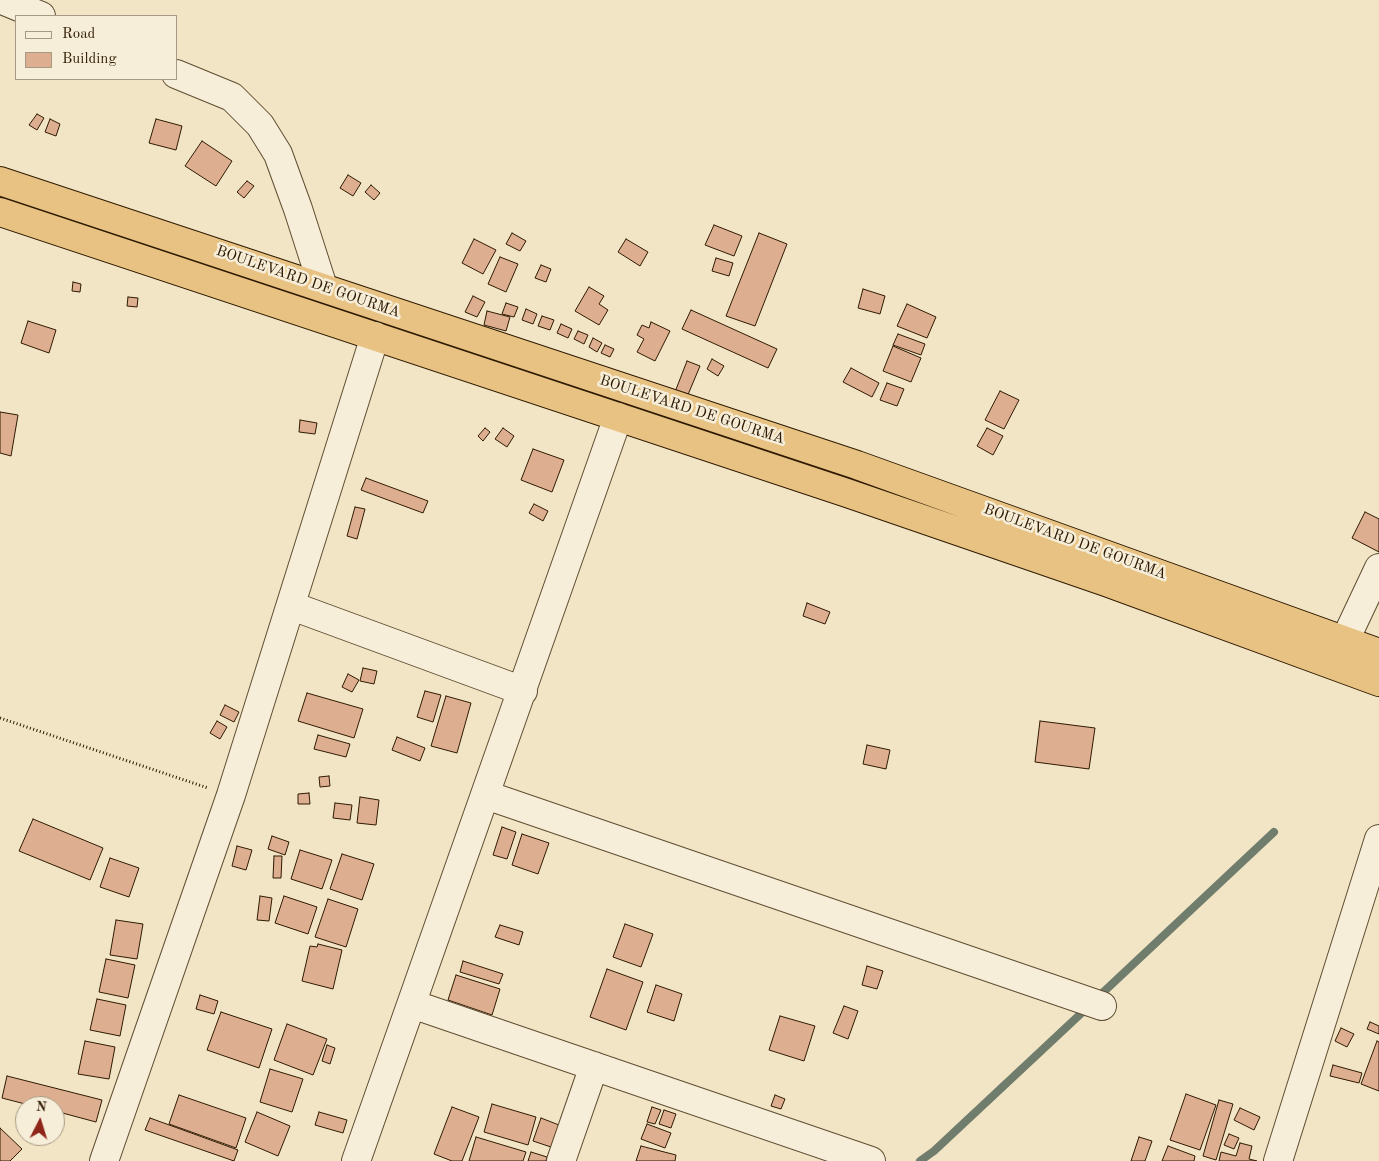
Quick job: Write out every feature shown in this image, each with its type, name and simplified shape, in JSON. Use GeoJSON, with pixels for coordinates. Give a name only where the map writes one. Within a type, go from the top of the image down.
{"type":"FeatureCollection","features":[{"type":"Feature","properties":{"kind":"highway","name":"BOULEVARD DE GOURMA"},"geometry":{"type":"LineString","coordinates":[[0,181],[875,472],[1379,653]]}},
{"type":"Feature","properties":{"kind":"highway","name":"BOULEVARD DE GOURMA"},"geometry":{"type":"LineString","coordinates":[[0,212],[618,417],[1106,582],[1379,682]]}},
{"type":"Feature","properties":{"kind":"highway"},"geometry":{"type":"LineString","coordinates":[[375,336],[383,308]]}},
{"type":"Feature","properties":{"kind":"street"},"geometry":{"type":"LineString","coordinates":[[2,0],[39,15]]}},
{"type":"Feature","properties":{"kind":"street"},"geometry":{"type":"LineString","coordinates":[[178,75],[232,97],[260,125],[278,154],[323,287]]}},
{"type":"Feature","properties":{"kind":"street"},"geometry":{"type":"LineString","coordinates":[[104,1161],[231,795],[292,606],[375,336]]}},
{"type":"Feature","properties":{"kind":"street"},"geometry":{"type":"LineString","coordinates":[[356,1161],[618,417]]}},
{"type":"Feature","properties":{"kind":"street"},"geometry":{"type":"LineString","coordinates":[[1345,640],[1379,568]]}},
{"type":"Feature","properties":{"kind":"street"},"geometry":{"type":"LineString","coordinates":[[292,606],[523,691]]}},
{"type":"Feature","properties":{"kind":"street"},"geometry":{"type":"LineString","coordinates":[[486,795],[1102,1006]]}},
{"type":"Feature","properties":{"kind":"street"},"geometry":{"type":"LineString","coordinates":[[1278,1161],[1379,839]]}},
{"type":"Feature","properties":{"kind":"street"},"geometry":{"type":"LineString","coordinates":[[412,1004],[871,1161]]}},
{"type":"Feature","properties":{"kind":"street"},"geometry":{"type":"LineString","coordinates":[[561,1161],[594,1066]]}},
{"type":"Feature","properties":{"kind":"path"},"geometry":{"type":"LineString","coordinates":[[0,718],[231,795]]}},
{"type":"Feature","properties":{"kind":"building"},"geometry":{"type":"Polygon","coordinates":[[[37,114],[44,118],[37,130],[29,125],[37,114]]]}},
{"type":"Feature","properties":{"kind":"building"},"geometry":{"type":"Polygon","coordinates":[[[50,119],[60,124],[56,136],[45,132],[50,119]]]}},
{"type":"Feature","properties":{"kind":"building"},"geometry":{"type":"Polygon","coordinates":[[[156,119],[182,126],[176,150],[149,143],[156,119]]]}},
{"type":"Feature","properties":{"kind":"building"},"geometry":{"type":"Polygon","coordinates":[[[202,141],[232,161],[216,186],[185,166],[202,141]]]}},
{"type":"Feature","properties":{"kind":"building"},"geometry":{"type":"Polygon","coordinates":[[[348,175],[361,183],[353,196],[340,188],[348,175]]]}},
{"type":"Feature","properties":{"kind":"building"},"geometry":{"type":"Polygon","coordinates":[[[247,181],[254,186],[244,198],[237,192],[247,181]]]}},
{"type":"Feature","properties":{"kind":"building"},"geometry":{"type":"Polygon","coordinates":[[[371,185],[380,193],[374,200],[365,192],[371,185]]]}},
{"type":"Feature","properties":{"kind":"building"},"geometry":{"type":"Polygon","coordinates":[[[714,225],[742,236],[734,256],[705,245],[714,225]]]}},
{"type":"Feature","properties":{"kind":"building"},"geometry":{"type":"Polygon","coordinates":[[[512,233],[526,241],[520,251],[506,244],[512,233]]]}},
{"type":"Feature","properties":{"kind":"building"},"geometry":{"type":"Polygon","coordinates":[[[759,233],[787,244],[755,326],[726,316],[759,233]]]}},
{"type":"Feature","properties":{"kind":"building"},"geometry":{"type":"Polygon","coordinates":[[[474,239],[496,250],[483,274],[462,263],[474,239]]]}},
{"type":"Feature","properties":{"kind":"building"},"geometry":{"type":"Polygon","coordinates":[[[626,239],[648,252],[640,266],[618,252],[626,239]]]}},
{"type":"Feature","properties":{"kind":"building"},"geometry":{"type":"Polygon","coordinates":[[[500,257],[518,264],[506,292],[488,284],[500,257]]]}},
{"type":"Feature","properties":{"kind":"building"},"geometry":{"type":"Polygon","coordinates":[[[716,258],[733,263],[729,276],[712,271],[716,258]]]}},
{"type":"Feature","properties":{"kind":"building"},"geometry":{"type":"Polygon","coordinates":[[[541,265],[551,269],[546,282],[535,278],[541,265]]]}},
{"type":"Feature","properties":{"kind":"building"},"geometry":{"type":"Polygon","coordinates":[[[73,282],[81,284],[80,292],[72,291],[73,282]]]}},
{"type":"Feature","properties":{"kind":"building"},"geometry":{"type":"Polygon","coordinates":[[[589,287],[604,296],[599,304],[608,310],[599,325],[575,311],[589,287]]]}},
{"type":"Feature","properties":{"kind":"building"},"geometry":{"type":"Polygon","coordinates":[[[863,289],[885,296],[880,314],[858,308],[863,289]]]}},
{"type":"Feature","properties":{"kind":"building"},"geometry":{"type":"Polygon","coordinates":[[[473,296],[485,302],[477,317],[465,312],[473,296]]]}},
{"type":"Feature","properties":{"kind":"building"},"geometry":{"type":"Polygon","coordinates":[[[128,297],[138,298],[137,307],[127,306],[128,297]]]}},
{"type":"Feature","properties":{"kind":"building"},"geometry":{"type":"Polygon","coordinates":[[[506,303],[518,307],[514,317],[502,314],[506,303]]]}},
{"type":"Feature","properties":{"kind":"building"},"geometry":{"type":"Polygon","coordinates":[[[907,304],[936,317],[927,338],[897,326],[907,304]]]}},
{"type":"Feature","properties":{"kind":"building"},"geometry":{"type":"Polygon","coordinates":[[[526,309],[537,314],[533,324],[522,320],[526,309]]]}},
{"type":"Feature","properties":{"kind":"building"},"geometry":{"type":"Polygon","coordinates":[[[691,310],[777,349],[768,368],[682,329],[691,310]]]}},
{"type":"Feature","properties":{"kind":"building"},"geometry":{"type":"Polygon","coordinates":[[[487,311],[510,317],[506,331],[484,325],[487,311]]]}},
{"type":"Feature","properties":{"kind":"building"},"geometry":{"type":"Polygon","coordinates":[[[542,316],[554,320],[550,330],[538,326],[542,316]]]}},
{"type":"Feature","properties":{"kind":"building"},"geometry":{"type":"Polygon","coordinates":[[[28,321],[56,330],[49,353],[21,343],[28,321]]]}},
{"type":"Feature","properties":{"kind":"building"},"geometry":{"type":"Polygon","coordinates":[[[651,322],[670,331],[655,361],[637,352],[644,339],[637,335],[642,325],[649,328],[651,322]]]}},
{"type":"Feature","properties":{"kind":"building"},"geometry":{"type":"Polygon","coordinates":[[[561,324],[572,329],[568,338],[557,333],[561,324]]]}},
{"type":"Feature","properties":{"kind":"building"},"geometry":{"type":"Polygon","coordinates":[[[578,331],[588,335],[584,344],[574,339],[578,331]]]}},
{"type":"Feature","properties":{"kind":"building"},"geometry":{"type":"Polygon","coordinates":[[[898,334],[925,344],[921,355],[893,345],[898,334]]]}},
{"type":"Feature","properties":{"kind":"building"},"geometry":{"type":"Polygon","coordinates":[[[593,338],[602,343],[597,352],[589,347],[593,338]]]}},
{"type":"Feature","properties":{"kind":"building"},"geometry":{"type":"Polygon","coordinates":[[[605,345],[614,349],[610,357],[601,353],[605,345]]]}},
{"type":"Feature","properties":{"kind":"building"},"geometry":{"type":"Polygon","coordinates":[[[893,346],[921,358],[911,382],[883,371],[893,346]]]}},
{"type":"Feature","properties":{"kind":"building"},"geometry":{"type":"Polygon","coordinates":[[[712,359],[724,366],[718,376],[707,369],[712,359]]]}},
{"type":"Feature","properties":{"kind":"building"},"geometry":{"type":"Polygon","coordinates":[[[687,361],[700,366],[687,397],[675,392],[687,361]]]}},
{"type":"Feature","properties":{"kind":"building"},"geometry":{"type":"Polygon","coordinates":[[[851,368],[879,383],[872,397],[843,382],[851,368]]]}},
{"type":"Feature","properties":{"kind":"building"},"geometry":{"type":"Polygon","coordinates":[[[887,383],[904,389],[897,406],[880,400],[887,383]]]}},
{"type":"Feature","properties":{"kind":"building"},"geometry":{"type":"Polygon","coordinates":[[[1000,391],[1019,400],[1004,429],[985,420],[1000,391]]]}},
{"type":"Feature","properties":{"kind":"building"},"geometry":{"type":"Polygon","coordinates":[[[0,412],[18,415],[11,456],[0,453],[0,412]]]}},
{"type":"Feature","properties":{"kind":"building"},"geometry":{"type":"Polygon","coordinates":[[[300,420],[317,423],[315,434],[299,432],[300,420]]]}},
{"type":"Feature","properties":{"kind":"building"},"geometry":{"type":"Polygon","coordinates":[[[485,428],[490,432],[483,441],[478,436],[485,428]]]}},
{"type":"Feature","properties":{"kind":"building"},"geometry":{"type":"Polygon","coordinates":[[[503,428],[514,436],[507,447],[495,439],[503,428]]]}},
{"type":"Feature","properties":{"kind":"building"},"geometry":{"type":"Polygon","coordinates":[[[987,428],[1003,436],[993,455],[977,446],[987,428]]]}},
{"type":"Feature","properties":{"kind":"building"},"geometry":{"type":"Polygon","coordinates":[[[533,449],[564,460],[552,492],[521,480],[533,449]]]}},
{"type":"Feature","properties":{"kind":"building"},"geometry":{"type":"Polygon","coordinates":[[[366,478],[428,501],[423,513],[361,490],[366,478]]]}},
{"type":"Feature","properties":{"kind":"building"},"geometry":{"type":"Polygon","coordinates":[[[534,504],[548,511],[543,521],[529,513],[534,504]]]}},
{"type":"Feature","properties":{"kind":"building"},"geometry":{"type":"Polygon","coordinates":[[[355,507],[365,509],[357,539],[347,536],[355,507]]]}},
{"type":"Feature","properties":{"kind":"building"},"geometry":{"type":"Polygon","coordinates":[[[1365,512],[1379,519],[1379,552],[1352,538],[1365,512]]]}},
{"type":"Feature","properties":{"kind":"building"},"geometry":{"type":"Polygon","coordinates":[[[807,603],[830,612],[825,624],[803,616],[807,603]]]}},
{"type":"Feature","properties":{"kind":"building"},"geometry":{"type":"Polygon","coordinates":[[[363,668],[377,671],[374,684],[360,681],[363,668]]]}},
{"type":"Feature","properties":{"kind":"building"},"geometry":{"type":"Polygon","coordinates":[[[348,674],[359,680],[352,692],[342,687],[348,674]]]}},
{"type":"Feature","properties":{"kind":"building"},"geometry":{"type":"Polygon","coordinates":[[[425,691],[441,695],[433,722],[417,717],[425,691]]]}},
{"type":"Feature","properties":{"kind":"building"},"geometry":{"type":"Polygon","coordinates":[[[307,693],[363,709],[354,738],[298,721],[307,693]]]}},
{"type":"Feature","properties":{"kind":"building"},"geometry":{"type":"Polygon","coordinates":[[[446,696],[471,703],[457,753],[431,746],[446,696]]]}},
{"type":"Feature","properties":{"kind":"building"},"geometry":{"type":"Polygon","coordinates":[[[225,705],[239,712],[234,722],[220,715],[225,705]]]}},
{"type":"Feature","properties":{"kind":"building"},"geometry":{"type":"Polygon","coordinates":[[[217,721],[227,727],[220,739],[210,733],[217,721]]]}},
{"type":"Feature","properties":{"kind":"building"},"geometry":{"type":"Polygon","coordinates":[[[1040,721],[1095,728],[1089,769],[1035,762],[1040,721]]]}},
{"type":"Feature","properties":{"kind":"building"},"geometry":{"type":"Polygon","coordinates":[[[318,735],[350,744],[346,757],[314,749],[318,735]]]}},
{"type":"Feature","properties":{"kind":"building"},"geometry":{"type":"Polygon","coordinates":[[[397,737],[425,748],[420,761],[392,750],[397,737]]]}},
{"type":"Feature","properties":{"kind":"building"},"geometry":{"type":"Polygon","coordinates":[[[867,745],[890,750],[886,769],[863,764],[867,745]]]}},
{"type":"Feature","properties":{"kind":"building"},"geometry":{"type":"Polygon","coordinates":[[[329,776],[330,786],[320,787],[319,777],[329,776]]]}},
{"type":"Feature","properties":{"kind":"building"},"geometry":{"type":"Polygon","coordinates":[[[309,793],[310,804],[298,804],[298,794],[309,793]]]}},
{"type":"Feature","properties":{"kind":"building"},"geometry":{"type":"Polygon","coordinates":[[[360,797],[379,800],[376,825],[357,823],[360,797]]]}},
{"type":"Feature","properties":{"kind":"building"},"geometry":{"type":"Polygon","coordinates":[[[335,803],[352,805],[350,820],[333,818],[335,803]]]}},
{"type":"Feature","properties":{"kind":"building"},"geometry":{"type":"Polygon","coordinates":[[[33,819],[103,848],[90,880],[19,851],[33,819]]]}},
{"type":"Feature","properties":{"kind":"building"},"geometry":{"type":"Polygon","coordinates":[[[502,827],[516,832],[507,859],[493,855],[502,827]]]}},
{"type":"Feature","properties":{"kind":"building"},"geometry":{"type":"Polygon","coordinates":[[[522,834],[549,843],[538,874],[512,865],[522,834]]]}},
{"type":"Feature","properties":{"kind":"building"},"geometry":{"type":"Polygon","coordinates":[[[272,836],[289,842],[285,855],[268,849],[272,836]]]}},
{"type":"Feature","properties":{"kind":"building"},"geometry":{"type":"Polygon","coordinates":[[[237,846],[252,850],[246,870],[232,866],[237,846]]]}},
{"type":"Feature","properties":{"kind":"building"},"geometry":{"type":"Polygon","coordinates":[[[300,850],[332,860],[322,889],[291,879],[300,850]]]}},
{"type":"Feature","properties":{"kind":"building"},"geometry":{"type":"Polygon","coordinates":[[[342,854],[374,864],[362,900],[330,889],[342,854]]]}},
{"type":"Feature","properties":{"kind":"building"},"geometry":{"type":"Polygon","coordinates":[[[274,856],[282,856],[281,878],[273,878],[274,856]]]}},
{"type":"Feature","properties":{"kind":"building"},"geometry":{"type":"Polygon","coordinates":[[[110,858],[139,868],[129,897],[100,887],[110,858]]]}},
{"type":"Feature","properties":{"kind":"building"},"geometry":{"type":"Polygon","coordinates":[[[260,896],[272,898],[269,921],[257,920],[260,896]]]}},
{"type":"Feature","properties":{"kind":"building"},"geometry":{"type":"Polygon","coordinates":[[[284,896],[317,907],[308,934],[275,923],[284,896]]]}},
{"type":"Feature","properties":{"kind":"building"},"geometry":{"type":"Polygon","coordinates":[[[328,899],[358,909],[346,947],[315,937],[328,899]]]}},
{"type":"Feature","properties":{"kind":"building"},"geometry":{"type":"Polygon","coordinates":[[[116,920],[143,924],[137,959],[110,955],[116,920]]]}},
{"type":"Feature","properties":{"kind":"building"},"geometry":{"type":"Polygon","coordinates":[[[625,924],[653,934],[641,967],[613,957],[625,924]]]}},
{"type":"Feature","properties":{"kind":"building"},"geometry":{"type":"Polygon","coordinates":[[[500,925],[523,932],[519,945],[495,937],[500,925]]]}},
{"type":"Feature","properties":{"kind":"building"},"geometry":{"type":"Polygon","coordinates":[[[318,944],[342,950],[333,989],[302,981],[310,946],[317,947],[318,944]]]}},
{"type":"Feature","properties":{"kind":"building"},"geometry":{"type":"Polygon","coordinates":[[[106,959],[135,965],[128,998],[99,992],[106,959]]]}},
{"type":"Feature","properties":{"kind":"building"},"geometry":{"type":"Polygon","coordinates":[[[463,961],[503,974],[499,984],[460,972],[463,961]]]}},
{"type":"Feature","properties":{"kind":"building"},"geometry":{"type":"Polygon","coordinates":[[[867,966],[883,971],[877,989],[862,985],[867,966]]]}},
{"type":"Feature","properties":{"kind":"building"},"geometry":{"type":"Polygon","coordinates":[[[607,969],[643,982],[626,1030],[590,1017],[607,969]]]}},
{"type":"Feature","properties":{"kind":"building"},"geometry":{"type":"Polygon","coordinates":[[[456,975],[500,989],[492,1015],[448,1000],[456,975]]]}},
{"type":"Feature","properties":{"kind":"building"},"geometry":{"type":"Polygon","coordinates":[[[656,985],[682,994],[674,1021],[647,1012],[656,985]]]}},
{"type":"Feature","properties":{"kind":"building"},"geometry":{"type":"Polygon","coordinates":[[[200,995],[218,1001],[214,1014],[196,1009],[200,995]]]}},
{"type":"Feature","properties":{"kind":"building"},"geometry":{"type":"Polygon","coordinates":[[[97,999],[126,1005],[120,1036],[90,1030],[97,999]]]}},
{"type":"Feature","properties":{"kind":"building"},"geometry":{"type":"Polygon","coordinates":[[[844,1006],[858,1011],[848,1039],[833,1033],[844,1006]]]}},
{"type":"Feature","properties":{"kind":"building"},"geometry":{"type":"Polygon","coordinates":[[[221,1012],[272,1029],[259,1068],[207,1050],[221,1012]]]}},
{"type":"Feature","properties":{"kind":"building"},"geometry":{"type":"Polygon","coordinates":[[[780,1016],[815,1026],[804,1061],[769,1050],[780,1016]]]}},
{"type":"Feature","properties":{"kind":"building"},"geometry":{"type":"Polygon","coordinates":[[[1370,1022],[1379,1026],[1379,1034],[1367,1029],[1370,1022]]]}},
{"type":"Feature","properties":{"kind":"building"},"geometry":{"type":"Polygon","coordinates":[[[287,1024],[327,1039],[313,1075],[274,1060],[287,1024]]]}},
{"type":"Feature","properties":{"kind":"building"},"geometry":{"type":"Polygon","coordinates":[[[1341,1028],[1354,1034],[1347,1047],[1335,1041],[1341,1028]]]}},
{"type":"Feature","properties":{"kind":"building"},"geometry":{"type":"Polygon","coordinates":[[[85,1041],[115,1047],[109,1079],[78,1074],[85,1041]]]}},
{"type":"Feature","properties":{"kind":"building"},"geometry":{"type":"Polygon","coordinates":[[[1377,1041],[1379,1042],[1379,1091],[1361,1084],[1377,1041]]]}},
{"type":"Feature","properties":{"kind":"building"},"geometry":{"type":"Polygon","coordinates":[[[327,1045],[335,1048],[330,1064],[322,1061],[327,1045]]]}},
{"type":"Feature","properties":{"kind":"building"},"geometry":{"type":"Polygon","coordinates":[[[1333,1065],[1362,1073],[1359,1083],[1330,1076],[1333,1065]]]}},
{"type":"Feature","properties":{"kind":"building"},"geometry":{"type":"Polygon","coordinates":[[[270,1069],[303,1079],[292,1112],[260,1102],[270,1069]]]}},
{"type":"Feature","properties":{"kind":"building"},"geometry":{"type":"Polygon","coordinates":[[[7,1076],[102,1100],[96,1122],[65,1114],[65,1096],[15,1096],[15,1101],[2,1098],[7,1076]]]}},
{"type":"Feature","properties":{"kind":"building"},"geometry":{"type":"Polygon","coordinates":[[[1186,1094],[1216,1105],[1200,1150],[1170,1140],[1186,1094]]]}},
{"type":"Feature","properties":{"kind":"building"},"geometry":{"type":"Polygon","coordinates":[[[179,1095],[246,1118],[236,1148],[169,1124],[179,1095]]]}},
{"type":"Feature","properties":{"kind":"building"},"geometry":{"type":"Polygon","coordinates":[[[775,1095],[785,1099],[781,1109],[771,1106],[775,1095]]]}},
{"type":"Feature","properties":{"kind":"building"},"geometry":{"type":"Polygon","coordinates":[[[1219,1100],[1233,1104],[1216,1160],[1203,1156],[1219,1100]]]}},
{"type":"Feature","properties":{"kind":"building"},"geometry":{"type":"Polygon","coordinates":[[[492,1104],[536,1117],[528,1145],[484,1132],[492,1104]]]}},
{"type":"Feature","properties":{"kind":"building"},"geometry":{"type":"Polygon","coordinates":[[[452,1107],[479,1117],[462,1161],[452,1161],[434,1154],[452,1107]]]}},
{"type":"Feature","properties":{"kind":"building"},"geometry":{"type":"Polygon","coordinates":[[[652,1107],[661,1110],[655,1124],[647,1122],[652,1107]]]}},
{"type":"Feature","properties":{"kind":"building"},"geometry":{"type":"Polygon","coordinates":[[[1240,1108],[1260,1117],[1254,1130],[1234,1120],[1240,1108]]]}},
{"type":"Feature","properties":{"kind":"building"},"geometry":{"type":"Polygon","coordinates":[[[664,1110],[676,1114],[671,1128],[659,1124],[664,1110]]]}},
{"type":"Feature","properties":{"kind":"building"},"geometry":{"type":"Polygon","coordinates":[[[257,1112],[290,1126],[278,1156],[245,1142],[257,1112]]]}},
{"type":"Feature","properties":{"kind":"building"},"geometry":{"type":"Polygon","coordinates":[[[319,1112],[347,1120],[343,1133],[315,1125],[319,1112]]]}},
{"type":"Feature","properties":{"kind":"building"},"geometry":{"type":"Polygon","coordinates":[[[150,1118],[238,1150],[234,1161],[145,1130],[150,1118]]]}},
{"type":"Feature","properties":{"kind":"building"},"geometry":{"type":"Polygon","coordinates":[[[541,1118],[559,1125],[551,1147],[533,1141],[541,1118]]]}},
{"type":"Feature","properties":{"kind":"building"},"geometry":{"type":"Polygon","coordinates":[[[647,1124],[671,1133],[665,1148],[641,1139],[647,1124]]]}},
{"type":"Feature","properties":{"kind":"building"},"geometry":{"type":"Polygon","coordinates":[[[0,1128],[15,1142],[15,1146],[19,1146],[22,1149],[10,1161],[0,1161],[0,1128]]]}},
{"type":"Feature","properties":{"kind":"building"},"geometry":{"type":"Polygon","coordinates":[[[1229,1134],[1239,1138],[1234,1149],[1224,1145],[1229,1134]]]}},
{"type":"Feature","properties":{"kind":"building"},"geometry":{"type":"Polygon","coordinates":[[[476,1137],[526,1152],[523,1161],[469,1161],[476,1137]]]}},
{"type":"Feature","properties":{"kind":"building"},"geometry":{"type":"Polygon","coordinates":[[[1139,1137],[1152,1141],[1145,1161],[1131,1161],[1139,1137]]]}},
{"type":"Feature","properties":{"kind":"building"},"geometry":{"type":"Polygon","coordinates":[[[1240,1143],[1252,1146],[1249,1159],[1257,1161],[1219,1161],[1221,1152],[1236,1156],[1240,1143]]]}},
{"type":"Feature","properties":{"kind":"building"},"geometry":{"type":"Polygon","coordinates":[[[641,1146],[676,1155],[675,1161],[636,1161],[641,1146]]]}},
{"type":"Feature","properties":{"kind":"building"},"geometry":{"type":"Polygon","coordinates":[[[1168,1146],[1195,1156],[1194,1161],[1162,1161],[1168,1146]]]}},
{"type":"Feature","properties":{"kind":"building"},"geometry":{"type":"Polygon","coordinates":[[[531,1152],[547,1157],[546,1161],[528,1161],[531,1152]]]}},
{"type":"Feature","properties":{"kind":"waterway"},"geometry":{"type":"LineString","coordinates":[[1096,999],[1274,832]]}},
{"type":"Feature","properties":{"kind":"waterway"},"geometry":{"type":"LineString","coordinates":[[920,1161],[934,1151],[1088,1007]]}}]}
